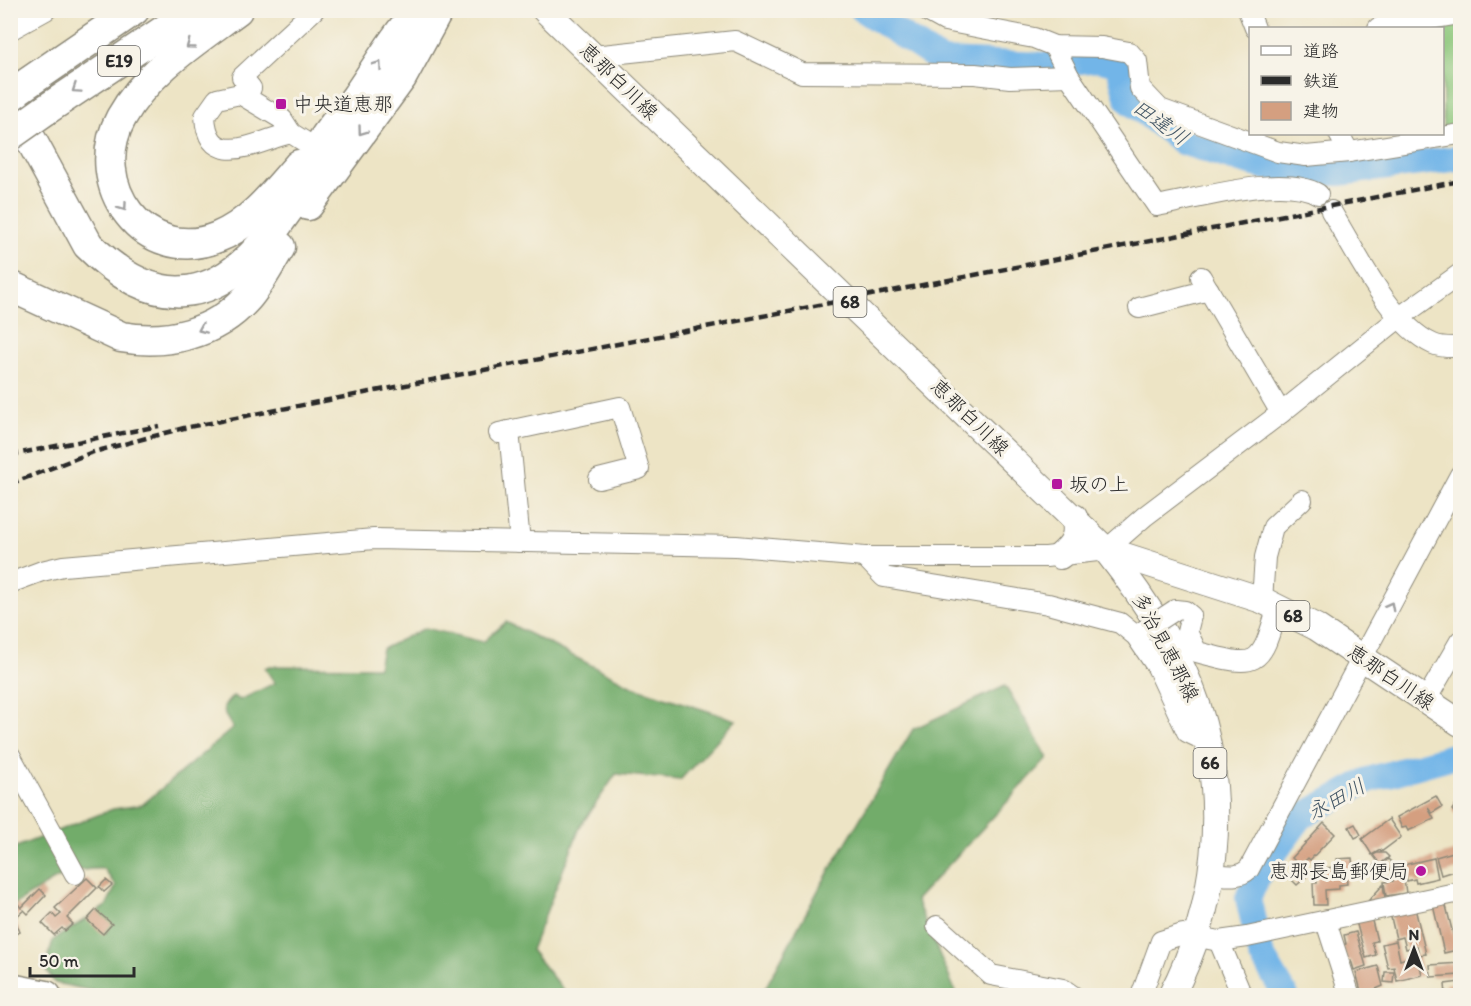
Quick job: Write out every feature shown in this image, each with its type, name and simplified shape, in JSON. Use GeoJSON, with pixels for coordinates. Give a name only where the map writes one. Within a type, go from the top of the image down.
{"type":"FeatureCollection","features":[{"type":"Feature","properties":{"kind":"highway"},"geometry":{"type":"LineString","coordinates":[[134,10],[22,99],[88,245],[107,264],[132,280],[173,291],[206,287],[224,280],[259,251],[308,177],[318,150],[419,10]]}},
{"type":"Feature","properties":{"kind":"highway","name":"E19"},"geometry":{"type":"LineString","coordinates":[[10,133],[22,99],[153,10]]}},
{"type":"Feature","properties":{"kind":"highway","name":"E19"},"geometry":{"type":"LineString","coordinates":[[22,99],[195,10]]}},
{"type":"Feature","properties":{"kind":"highway"},"geometry":{"type":"LineString","coordinates":[[237,10],[159,70],[129,105],[114,133],[111,147],[112,182],[120,203],[135,220],[162,238],[178,242],[211,240],[244,222],[301,163],[318,150]]}},
{"type":"Feature","properties":{"kind":"highway"},"geometry":{"type":"LineString","coordinates":[[10,286],[121,337],[138,340],[175,339],[206,329],[232,312],[248,297],[314,196],[401,78],[438,10]]}},
{"type":"Feature","properties":{"kind":"highway"},"geometry":{"type":"LineString","coordinates":[[10,133],[75,249],[95,271],[126,294],[151,302],[198,304],[231,293],[260,277]]}},
{"type":"Feature","properties":{"kind":"highway"},"geometry":{"type":"LineString","coordinates":[[10,989],[46,996]]}},
{"type":"Feature","properties":{"kind":"main road","name":"恵那白川線"},"geometry":{"type":"LineString","coordinates":[[545,10],[1106,550],[1270,604],[1316,627],[1461,723]]}},
{"type":"Feature","properties":{"kind":"main road"},"geometry":{"type":"LineString","coordinates":[[1060,556],[1072,546],[1076,536],[1074,517]]}},
{"type":"Feature","properties":{"kind":"main road","name":"多治見恵那線"},"geometry":{"type":"LineString","coordinates":[[1106,550],[1137,590],[1152,624],[1182,669],[1198,707],[1213,777],[1216,831],[1208,940],[1171,996]]}},
{"type":"Feature","properties":{"kind":"main road"},"geometry":{"type":"LineString","coordinates":[[1152,624],[1159,592],[1174,580],[1187,575]]}},
{"type":"Feature","properties":{"kind":"street"},"geometry":{"type":"LineString","coordinates":[[10,30],[46,10]]}},
{"type":"Feature","properties":{"kind":"street"},"geometry":{"type":"LineString","coordinates":[[247,97],[251,88],[242,77],[314,10]]}},
{"type":"Feature","properties":{"kind":"street"},"geometry":{"type":"LineString","coordinates":[[925,10],[945,21],[1034,38],[1054,46],[1102,47],[1129,52],[1137,61],[1140,88],[1160,109],[1278,152],[1306,156],[1349,152],[1386,140],[1461,134]]}},
{"type":"Feature","properties":{"kind":"street"},"geometry":{"type":"LineString","coordinates":[[945,21],[968,10]]}},
{"type":"Feature","properties":{"kind":"street"},"geometry":{"type":"LineString","coordinates":[[1248,10],[1255,27]]}},
{"type":"Feature","properties":{"kind":"street"},"geometry":{"type":"LineString","coordinates":[[1383,27],[1461,14]]}},
{"type":"Feature","properties":{"kind":"street"},"geometry":{"type":"LineString","coordinates":[[593,56],[735,42],[802,73],[975,74],[1010,78],[1069,76]]}},
{"type":"Feature","properties":{"kind":"street"},"geometry":{"type":"LineString","coordinates":[[1054,46],[1069,76],[1157,206],[1257,189],[1313,191],[1306,156]]}},
{"type":"Feature","properties":{"kind":"street"},"geometry":{"type":"LineString","coordinates":[[291,133],[237,150],[226,150],[216,145],[205,127],[205,116],[209,107],[217,99],[228,95],[247,97],[282,118],[291,133],[318,150]]}},
{"type":"Feature","properties":{"kind":"street"},"geometry":{"type":"LineString","coordinates":[[1340,135],[1349,152]]}},
{"type":"Feature","properties":{"kind":"street"},"geometry":{"type":"LineString","coordinates":[[1331,211],[1367,270],[1400,317],[1434,344],[1446,348],[1461,347]]}},
{"type":"Feature","properties":{"kind":"street"},"geometry":{"type":"LineString","coordinates":[[10,583],[63,566],[234,549],[374,539],[736,546],[865,557],[1060,556],[1106,550],[1145,516],[1281,413],[1400,317],[1461,274]]}},
{"type":"Feature","properties":{"kind":"street"},"geometry":{"type":"LineString","coordinates":[[1139,308],[1205,284],[1281,413]]}},
{"type":"Feature","properties":{"kind":"street"},"geometry":{"type":"LineString","coordinates":[[520,542],[504,432],[620,407],[639,469],[599,479]]}},
{"type":"Feature","properties":{"kind":"street"},"geometry":{"type":"LineString","coordinates":[[1212,874],[1233,876],[1243,874],[1249,869],[1461,475]]}},
{"type":"Feature","properties":{"kind":"street"},"geometry":{"type":"LineString","coordinates":[[865,557],[884,577],[1048,604],[1120,623],[1152,624],[1185,611],[1191,616],[1187,632],[1197,652],[1224,659],[1257,659],[1263,653],[1270,604],[1265,557],[1274,527],[1302,500]]}},
{"type":"Feature","properties":{"kind":"street"},"geometry":{"type":"LineString","coordinates":[[1426,700],[1461,641]]}},
{"type":"Feature","properties":{"kind":"street"},"geometry":{"type":"LineString","coordinates":[[10,755],[75,874]]}},
{"type":"Feature","properties":{"kind":"street"},"geometry":{"type":"LineString","coordinates":[[1141,996],[1161,940],[1183,934],[1208,940],[1247,937],[1461,892]]}},
{"type":"Feature","properties":{"kind":"street"},"geometry":{"type":"LineString","coordinates":[[1326,922],[1350,996]]}},
{"type":"Feature","properties":{"kind":"street"},"geometry":{"type":"LineString","coordinates":[[937,926],[991,975],[1063,989],[1073,996]]}},
{"type":"Feature","properties":{"kind":"street"},"geometry":{"type":"LineString","coordinates":[[1208,940],[1242,996]]}},
{"type":"Feature","properties":{"kind":"green space"},"geometry":{"type":"Polygon","coordinates":[[[1460,20],[1460,128],[1444,131],[1444,27],[1413,27],[1460,20]]]}},
{"type":"Feature","properties":{"kind":"green space"},"geometry":{"type":"Polygon","coordinates":[[[506,622],[634,687],[736,720],[680,780],[616,774],[581,825],[531,950],[567,995],[114,995],[55,983],[45,969],[53,940],[106,906],[116,886],[104,869],[77,871],[54,880],[11,907],[11,849],[113,809],[142,805],[233,728],[225,715],[224,706],[233,696],[240,700],[275,683],[265,668],[269,666],[378,667],[382,649],[425,628],[483,642],[506,622]]]}},
{"type":"Feature","properties":{"kind":"green space"},"geometry":{"type":"Polygon","coordinates":[[[1005,686],[1048,758],[916,900],[957,995],[761,996],[821,885],[913,729],[1005,686]]]}},
{"type":"Feature","properties":{"kind":"building"},"geometry":{"type":"Polygon","coordinates":[[[1436,796],[1442,807],[1432,813],[1428,808],[1434,819],[1408,831],[1406,827],[1402,828],[1397,817],[1436,796]]]}},
{"type":"Feature","properties":{"kind":"building"},"geometry":{"type":"Polygon","coordinates":[[[1460,798],[1460,819],[1452,810],[1460,798]]]}},
{"type":"Feature","properties":{"kind":"building"},"geometry":{"type":"Polygon","coordinates":[[[1389,819],[1401,837],[1381,852],[1380,850],[1372,855],[1362,839],[1389,819]]]}},
{"type":"Feature","properties":{"kind":"building"},"geometry":{"type":"Polygon","coordinates":[[[1324,823],[1335,834],[1310,860],[1308,858],[1300,866],[1292,858],[1324,823]]]}},
{"type":"Feature","properties":{"kind":"building"},"geometry":{"type":"Polygon","coordinates":[[[1355,824],[1361,835],[1355,838],[1349,827],[1355,824]]]}},
{"type":"Feature","properties":{"kind":"building"},"geometry":{"type":"Polygon","coordinates":[[[1460,850],[1460,869],[1441,875],[1436,857],[1460,850]]]}},
{"type":"Feature","properties":{"kind":"building"},"geometry":{"type":"Polygon","coordinates":[[[1385,853],[1389,857],[1380,864],[1373,855],[1385,853]]]}},
{"type":"Feature","properties":{"kind":"building"},"geometry":{"type":"Polygon","coordinates":[[[1352,858],[1353,871],[1346,872],[1347,884],[1339,885],[1339,889],[1325,890],[1326,905],[1314,905],[1313,883],[1317,883],[1317,877],[1325,876],[1324,868],[1338,867],[1337,859],[1352,858]]]}},
{"type":"Feature","properties":{"kind":"building"},"geometry":{"type":"Polygon","coordinates":[[[1434,858],[1438,878],[1416,883],[1415,879],[1407,881],[1403,865],[1434,858]]]}},
{"type":"Feature","properties":{"kind":"building"},"geometry":{"type":"Polygon","coordinates":[[[1388,859],[1394,865],[1387,872],[1381,866],[1388,859]]]}},
{"type":"Feature","properties":{"kind":"building"},"geometry":{"type":"Polygon","coordinates":[[[1376,864],[1383,872],[1377,878],[1369,870],[1376,864]]]}},
{"type":"Feature","properties":{"kind":"building"},"geometry":{"type":"Polygon","coordinates":[[[1298,869],[1306,877],[1297,885],[1289,877],[1298,869]]]}},
{"type":"Feature","properties":{"kind":"building"},"geometry":{"type":"Polygon","coordinates":[[[1403,872],[1406,893],[1386,896],[1384,882],[1393,881],[1392,874],[1403,872]]]}},
{"type":"Feature","properties":{"kind":"building"},"geometry":{"type":"Polygon","coordinates":[[[87,878],[97,888],[67,918],[73,924],[65,931],[62,928],[54,935],[42,923],[52,913],[56,918],[61,914],[55,908],[87,878]]]}},
{"type":"Feature","properties":{"kind":"building"},"geometry":{"type":"Polygon","coordinates":[[[106,880],[112,885],[104,892],[99,887],[106,880]]]}},
{"type":"Feature","properties":{"kind":"building"},"geometry":{"type":"Polygon","coordinates":[[[1383,885],[1385,898],[1368,901],[1383,885]]]}},
{"type":"Feature","properties":{"kind":"building"},"geometry":{"type":"Polygon","coordinates":[[[40,889],[46,895],[28,914],[24,910],[16,917],[10,912],[18,904],[21,908],[40,889]]]}},
{"type":"Feature","properties":{"kind":"building"},"geometry":{"type":"Polygon","coordinates":[[[1445,902],[1457,950],[1444,953],[1433,905],[1445,902]]]}},
{"type":"Feature","properties":{"kind":"building"},"geometry":{"type":"Polygon","coordinates":[[[1415,908],[1426,954],[1419,955],[1417,946],[1406,949],[1403,937],[1396,939],[1390,913],[1415,908]]]}},
{"type":"Feature","properties":{"kind":"building"},"geometry":{"type":"Polygon","coordinates":[[[96,910],[112,924],[103,934],[87,920],[96,910]]]}},
{"type":"Feature","properties":{"kind":"building"},"geometry":{"type":"Polygon","coordinates":[[[14,917],[20,932],[15,934],[10,925],[10,918],[14,917]]]}},
{"type":"Feature","properties":{"kind":"building"},"geometry":{"type":"Polygon","coordinates":[[[1371,917],[1377,941],[1372,942],[1376,955],[1366,958],[1356,921],[1371,917]]]}},
{"type":"Feature","properties":{"kind":"building"},"geometry":{"type":"Polygon","coordinates":[[[1460,923],[1460,943],[1459,943],[1455,924],[1460,923]]]}},
{"type":"Feature","properties":{"kind":"building"},"geometry":{"type":"Polygon","coordinates":[[[1356,932],[1366,966],[1354,970],[1351,960],[1347,961],[1342,945],[1346,944],[1344,935],[1356,932]]]}},
{"type":"Feature","properties":{"kind":"building"},"geometry":{"type":"Polygon","coordinates":[[[1396,941],[1400,960],[1418,955],[1422,975],[1397,981],[1394,967],[1388,968],[1382,944],[1396,941]]]}},
{"type":"Feature","properties":{"kind":"building"},"geometry":{"type":"Polygon","coordinates":[[[1460,963],[1460,975],[1431,977],[1430,965],[1460,963]]]}},
{"type":"Feature","properties":{"kind":"building"},"geometry":{"type":"Polygon","coordinates":[[[1378,966],[1383,986],[1362,995],[1356,972],[1378,966]]]}},
{"type":"Feature","properties":{"kind":"building"},"geometry":{"type":"Polygon","coordinates":[[[1385,972],[1394,972],[1393,983],[1384,982],[1385,972]]]}},
{"type":"Feature","properties":{"kind":"building"},"geometry":{"type":"Polygon","coordinates":[[[1460,982],[1460,994],[1446,995],[1445,984],[1460,982]]]}},
{"type":"Feature","properties":{"kind":"waterway","name":"田違川"},"geometry":{"type":"LineString","coordinates":[[863,10],[941,61],[1047,65],[1097,59],[1118,64],[1128,100],[1182,142],[1287,173],[1339,173],[1460,158]]}},
{"type":"Feature","properties":{"kind":"waterway","name":"永田川"},"geometry":{"type":"LineString","coordinates":[[1286,996],[1261,954],[1248,898],[1259,874],[1301,817],[1368,780],[1460,754]]}},
{"type":"Feature","properties":{"kind":"railway"},"geometry":{"type":"LineString","coordinates":[[10,484],[90,453],[184,428],[1460,181]]}},
{"type":"Feature","properties":{"kind":"railway"},"geometry":{"type":"LineString","coordinates":[[10,455],[159,426]]}},
{"type":"Feature","properties":{"kind":"place","name":"中央道恵那"},"geometry":{"type":"Point","coordinates":[281,104]}},
{"type":"Feature","properties":{"kind":"place","name":"坂の上"},"geometry":{"type":"Point","coordinates":[1057,484]}},
{"type":"Feature","properties":{"kind":"place","name":"恵那長島郵便局"},"geometry":{"type":"Point","coordinates":[1421,871]}}]}
